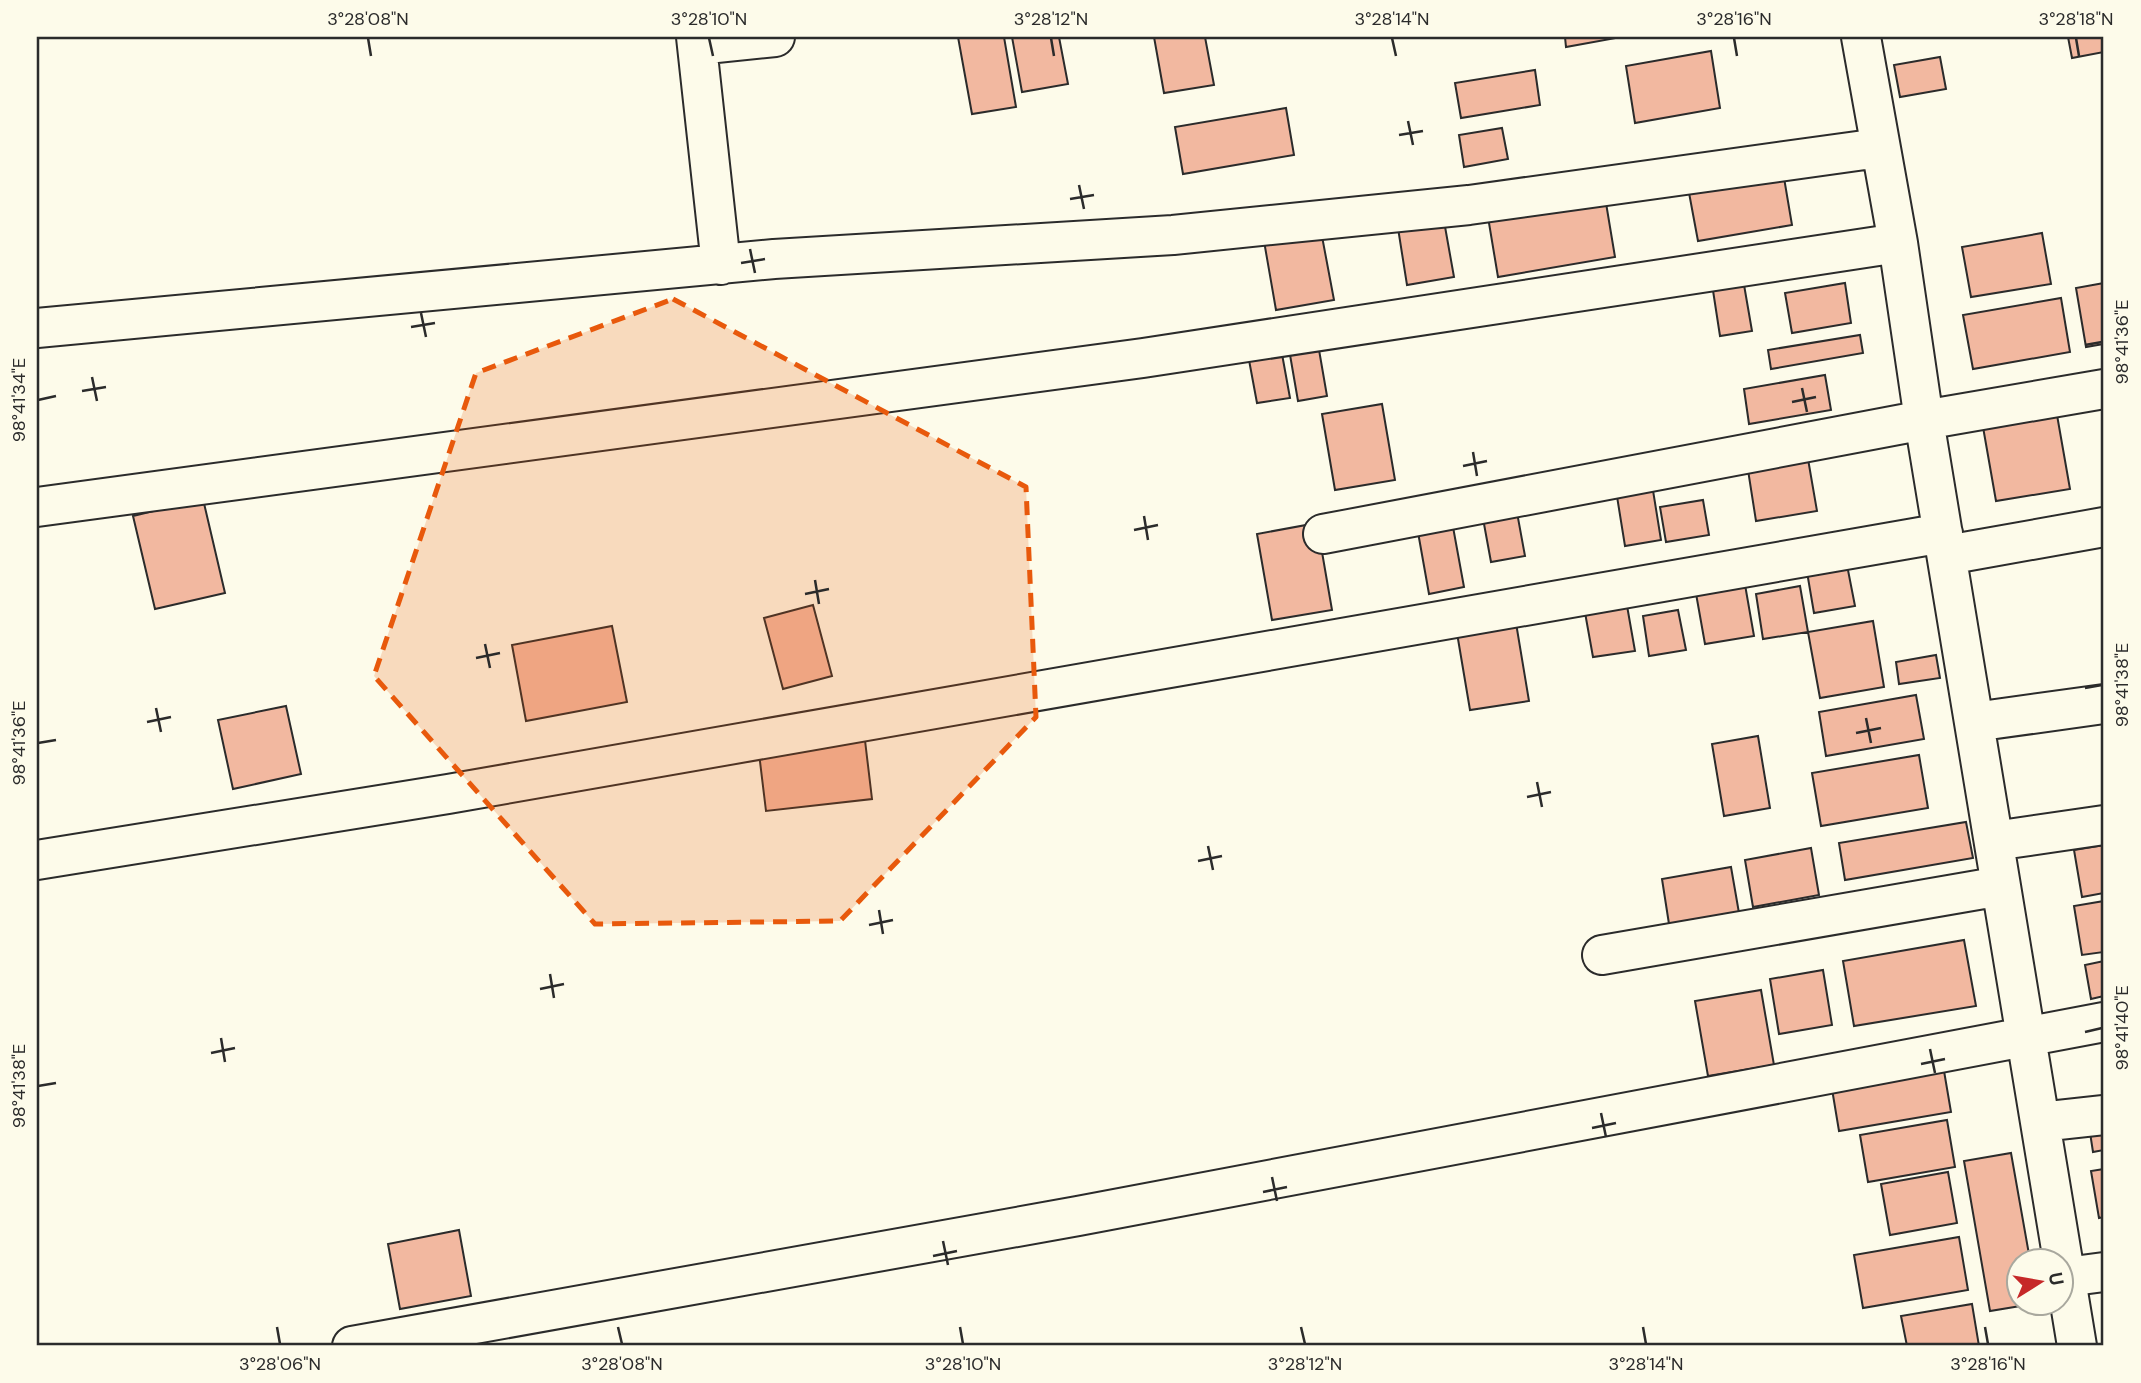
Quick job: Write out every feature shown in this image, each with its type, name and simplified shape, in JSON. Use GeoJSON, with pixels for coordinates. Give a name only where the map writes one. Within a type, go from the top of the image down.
{"type":"FeatureCollection","features":[{"type":"Feature","properties":{"kind":"street"},"geometry":{"type":"LineString","coordinates":[[721,265],[697,41],[775,37]]}},
{"type":"Feature","properties":{"kind":"street"},"geometry":{"type":"LineString","coordinates":[[1861,37],[1898,243],[1924,420],[2061,1246]]}},
{"type":"Feature","properties":{"kind":"street"},"geometry":{"type":"LineString","coordinates":[[37,328],[721,265],[1173,235],[1469,205],[1879,148]]}},
{"type":"Feature","properties":{"kind":"street"},"geometry":{"type":"LineString","coordinates":[[37,507],[1143,358],[1898,243]]}},
{"type":"Feature","properties":{"kind":"street"},"geometry":{"type":"LineString","coordinates":[[1323,534],[1924,420],[2104,389]]}},
{"type":"Feature","properties":{"kind":"street"},"geometry":{"type":"LineString","coordinates":[[37,860],[1945,544],[2104,527]]}},
{"type":"Feature","properties":{"kind":"street"},"geometry":{"type":"LineString","coordinates":[[1974,722],[2104,704]]}},
{"type":"Feature","properties":{"kind":"street"},"geometry":{"type":"LineString","coordinates":[[1994,841],[2104,825]]}},
{"type":"Feature","properties":{"kind":"street"},"geometry":{"type":"LineString","coordinates":[[1602,955],[2001,886]]}},
{"type":"Feature","properties":{"kind":"street"},"geometry":{"type":"LineString","coordinates":[[352,1346],[1078,1216],[2104,1022]]}},
{"type":"Feature","properties":{"kind":"street"},"geometry":{"type":"LineString","coordinates":[[2040,1122],[2104,1115]]}},
{"type":"Feature","properties":{"kind":"street"},"geometry":{"type":"LineString","coordinates":[[2074,1276],[2104,1272]]}},
{"type":"Feature","properties":{"kind":"street"},"geometry":{"type":"LineString","coordinates":[[2072,1316],[2077,1346]]}},
{"type":"Feature","properties":{"kind":"highlighted area"},"geometry":{"type":"Polygon","coordinates":[[[673,299],[1026,487],[1036,717],[840,921],[595,924],[374,676],[476,373],[673,299]]]}},
{"type":"Feature","properties":{"kind":"building"},"geometry":{"type":"Polygon","coordinates":[[[958,37],[1004,37],[1016,107],[972,114],[958,37]]]}},
{"type":"Feature","properties":{"kind":"building"},"geometry":{"type":"Polygon","coordinates":[[[1012,37],[1059,37],[1068,84],[1022,92],[1012,37]]]}},
{"type":"Feature","properties":{"kind":"building"},"geometry":{"type":"Polygon","coordinates":[[[1154,37],[1205,37],[1214,85],[1164,93],[1154,37]]]}},
{"type":"Feature","properties":{"kind":"building"},"geometry":{"type":"Polygon","coordinates":[[[1565,37],[1616,37],[1616,38],[1566,47],[1565,37]]]}},
{"type":"Feature","properties":{"kind":"building"},"geometry":{"type":"Polygon","coordinates":[[[2068,37],[2104,37],[2104,52],[2072,58],[2068,37]]]}},
{"type":"Feature","properties":{"kind":"building"},"geometry":{"type":"Polygon","coordinates":[[[1711,51],[1720,108],[1635,123],[1626,66],[1711,51]]]}},
{"type":"Feature","properties":{"kind":"building"},"geometry":{"type":"Polygon","coordinates":[[[1940,57],[1946,89],[1900,97],[1894,65],[1940,57]]]}},
{"type":"Feature","properties":{"kind":"building"},"geometry":{"type":"Polygon","coordinates":[[[1535,70],[1540,105],[1461,118],[1455,83],[1535,70]]]}},
{"type":"Feature","properties":{"kind":"building"},"geometry":{"type":"Polygon","coordinates":[[[1286,108],[1294,155],[1183,174],[1175,127],[1286,108]]]}},
{"type":"Feature","properties":{"kind":"building"},"geometry":{"type":"Polygon","coordinates":[[[1502,128],[1508,159],[1464,167],[1459,135],[1502,128]]]}},
{"type":"Feature","properties":{"kind":"building"},"geometry":{"type":"Polygon","coordinates":[[[1782,166],[1792,225],[1698,241],[1687,182],[1782,166]]]}},
{"type":"Feature","properties":{"kind":"building"},"geometry":{"type":"Polygon","coordinates":[[[1604,191],[1615,257],[1498,277],[1487,211],[1604,191]]]}},
{"type":"Feature","properties":{"kind":"building"},"geometry":{"type":"Polygon","coordinates":[[[1444,221],[1454,277],[1407,285],[1398,228],[1444,221]]]}},
{"type":"Feature","properties":{"kind":"building"},"geometry":{"type":"Polygon","coordinates":[[[1321,231],[1334,300],[1276,310],[1264,241],[1321,231]]]}},
{"type":"Feature","properties":{"kind":"building"},"geometry":{"type":"Polygon","coordinates":[[[2042,233],[2051,284],[1971,297],[1962,247],[2042,233]]]}},
{"type":"Feature","properties":{"kind":"building"},"geometry":{"type":"Polygon","coordinates":[[[1743,279],[1752,331],[1720,336],[1712,284],[1743,279]]]}},
{"type":"Feature","properties":{"kind":"building"},"geometry":{"type":"Polygon","coordinates":[[[1845,283],[1851,323],[1792,333],[1785,293],[1845,283]]]}},
{"type":"Feature","properties":{"kind":"building"},"geometry":{"type":"Polygon","coordinates":[[[2104,283],[2104,344],[2086,347],[2076,288],[2104,283]]]}},
{"type":"Feature","properties":{"kind":"building"},"geometry":{"type":"Polygon","coordinates":[[[2061,298],[2070,352],[1973,369],[1963,315],[2061,298]]]}},
{"type":"Feature","properties":{"kind":"building"},"geometry":{"type":"Polygon","coordinates":[[[1860,335],[1863,353],[1771,369],[1768,350],[1860,335]]]}},
{"type":"Feature","properties":{"kind":"building"},"geometry":{"type":"Polygon","coordinates":[[[1318,344],[1327,396],[1298,401],[1289,349],[1318,344]]]}},
{"type":"Feature","properties":{"kind":"building"},"geometry":{"type":"Polygon","coordinates":[[[1282,354],[1290,398],[1257,403],[1249,360],[1282,354]]]}},
{"type":"Feature","properties":{"kind":"building"},"geometry":{"type":"Polygon","coordinates":[[[1825,375],[1831,410],[1749,424],[1744,389],[1825,375]]]}},
{"type":"Feature","properties":{"kind":"building"},"geometry":{"type":"Polygon","coordinates":[[[1382,404],[1395,480],[1335,490],[1322,414],[1382,404]]]}},
{"type":"Feature","properties":{"kind":"building"},"geometry":{"type":"Polygon","coordinates":[[[2057,415],[2070,489],[1996,501],[1983,427],[2057,415]]]}},
{"type":"Feature","properties":{"kind":"building"},"geometry":{"type":"Polygon","coordinates":[[[1808,459],[1817,511],[1756,521],[1748,470],[1808,459]]]}},
{"type":"Feature","properties":{"kind":"building"},"geometry":{"type":"Polygon","coordinates":[[[1651,478],[1661,540],[1625,546],[1615,484],[1651,478]]]}},
{"type":"Feature","properties":{"kind":"building"},"geometry":{"type":"Polygon","coordinates":[[[203,499],[225,593],[155,609],[133,516],[203,499]]]}},
{"type":"Feature","properties":{"kind":"building"},"geometry":{"type":"Polygon","coordinates":[[[1703,500],[1709,535],[1666,542],[1660,507],[1703,500]]]}},
{"type":"Feature","properties":{"kind":"building"},"geometry":{"type":"Polygon","coordinates":[[[1516,507],[1525,556],[1491,562],[1482,513],[1516,507]]]}},
{"type":"Feature","properties":{"kind":"building"},"geometry":{"type":"Polygon","coordinates":[[[1451,516],[1464,587],[1429,594],[1416,521],[1451,516]]]}},
{"type":"Feature","properties":{"kind":"building"},"geometry":{"type":"Polygon","coordinates":[[[1317,523],[1332,610],[1272,620],[1257,534],[1317,523]]]}},
{"type":"Feature","properties":{"kind":"building"},"geometry":{"type":"Polygon","coordinates":[[[1847,565],[1855,606],[1814,613],[1807,572],[1847,565]]]}},
{"type":"Feature","properties":{"kind":"building"},"geometry":{"type":"Polygon","coordinates":[[[1744,579],[1754,636],[1705,644],[1695,588],[1744,579]]]}},
{"type":"Feature","properties":{"kind":"building"},"geometry":{"type":"Polygon","coordinates":[[[1800,586],[1808,632],[1763,639],[1756,594],[1800,586]]]}},
{"type":"Feature","properties":{"kind":"building"},"geometry":{"type":"Polygon","coordinates":[[[1626,600],[1635,651],[1593,657],[1584,607],[1626,600]]]}},
{"type":"Feature","properties":{"kind":"building"},"geometry":{"type":"Polygon","coordinates":[[[813,605],[832,676],[783,689],[764,618],[813,605]]]}},
{"type":"Feature","properties":{"kind":"building"},"geometry":{"type":"Polygon","coordinates":[[[1678,610],[1686,650],[1649,656],[1643,616],[1678,610]]]}},
{"type":"Feature","properties":{"kind":"building"},"geometry":{"type":"Polygon","coordinates":[[[1873,621],[1884,687],[1820,698],[1808,632],[1873,621]]]}},
{"type":"Feature","properties":{"kind":"building"},"geometry":{"type":"Polygon","coordinates":[[[1516,623],[1529,701],[1470,710],[1457,633],[1516,623]]]}},
{"type":"Feature","properties":{"kind":"building"},"geometry":{"type":"Polygon","coordinates":[[[612,626],[627,702],[526,721],[512,645],[612,626]]]}},
{"type":"Feature","properties":{"kind":"building"},"geometry":{"type":"Polygon","coordinates":[[[1936,655],[1940,678],[1899,684],[1896,662],[1936,655]]]}},
{"type":"Feature","properties":{"kind":"building"},"geometry":{"type":"Polygon","coordinates":[[[1916,695],[1924,739],[1826,756],[1819,712],[1916,695]]]}},
{"type":"Feature","properties":{"kind":"building"},"geometry":{"type":"Polygon","coordinates":[[[286,706],[301,774],[233,789],[218,720],[286,706]]]}},
{"type":"Feature","properties":{"kind":"building"},"geometry":{"type":"Polygon","coordinates":[[[864,732],[872,799],[766,811],[758,745],[864,732]]]}},
{"type":"Feature","properties":{"kind":"building"},"geometry":{"type":"Polygon","coordinates":[[[1758,736],[1770,808],[1724,816],[1712,744],[1758,736]]]}},
{"type":"Feature","properties":{"kind":"building"},"geometry":{"type":"Polygon","coordinates":[[[1919,755],[1928,808],[1821,826],[1812,773],[1919,755]]]}},
{"type":"Feature","properties":{"kind":"building"},"geometry":{"type":"Polygon","coordinates":[[[1966,822],[1973,858],[1845,880],[1839,843],[1966,822]]]}},
{"type":"Feature","properties":{"kind":"building"},"geometry":{"type":"Polygon","coordinates":[[[2104,845],[2104,893],[2082,897],[2074,850],[2104,845]]]}},
{"type":"Feature","properties":{"kind":"building"},"geometry":{"type":"Polygon","coordinates":[[[1811,848],[1819,895],[1753,907],[1745,860],[1811,848]]]}},
{"type":"Feature","properties":{"kind":"building"},"geometry":{"type":"Polygon","coordinates":[[[1731,867],[1739,913],[1669,924],[1662,879],[1731,867]]]}},
{"type":"Feature","properties":{"kind":"building"},"geometry":{"type":"Polygon","coordinates":[[[2104,901],[2104,952],[2082,955],[2074,906],[2104,901]]]}},
{"type":"Feature","properties":{"kind":"building"},"geometry":{"type":"Polygon","coordinates":[[[1964,940],[1976,1006],[1854,1026],[1843,961],[1964,940]]]}},
{"type":"Feature","properties":{"kind":"building"},"geometry":{"type":"Polygon","coordinates":[[[2104,961],[2104,996],[2091,999],[2085,965],[2104,961]]]}},
{"type":"Feature","properties":{"kind":"building"},"geometry":{"type":"Polygon","coordinates":[[[1823,970],[1832,1025],[1779,1034],[1770,979],[1823,970]]]}},
{"type":"Feature","properties":{"kind":"building"},"geometry":{"type":"Polygon","coordinates":[[[1761,990],[1774,1065],[1708,1076],[1695,1001],[1761,990]]]}},
{"type":"Feature","properties":{"kind":"building"},"geometry":{"type":"Polygon","coordinates":[[[1943,1065],[1951,1112],[1839,1131],[1831,1083],[1943,1065]]]}},
{"type":"Feature","properties":{"kind":"building"},"geometry":{"type":"Polygon","coordinates":[[[1947,1120],[1955,1167],[1868,1182],[1860,1135],[1947,1120]]]}},
{"type":"Feature","properties":{"kind":"building"},"geometry":{"type":"Polygon","coordinates":[[[2104,1123],[2104,1150],[2093,1152],[2089,1126],[2104,1123]]]}},
{"type":"Feature","properties":{"kind":"building"},"geometry":{"type":"Polygon","coordinates":[[[2011,1153],[2028,1246],[2004,1246],[2004,1309],[1990,1311],[1964,1161],[2011,1153]]]}},
{"type":"Feature","properties":{"kind":"building"},"geometry":{"type":"Polygon","coordinates":[[[2104,1169],[2104,1217],[2099,1218],[2091,1171],[2104,1169]]]}},
{"type":"Feature","properties":{"kind":"building"},"geometry":{"type":"Polygon","coordinates":[[[1948,1172],[1957,1223],[1890,1235],[1881,1184],[1948,1172]]]}},
{"type":"Feature","properties":{"kind":"building"},"geometry":{"type":"Polygon","coordinates":[[[459,1230],[471,1296],[400,1309],[388,1244],[459,1230]]]}},
{"type":"Feature","properties":{"kind":"building"},"geometry":{"type":"Polygon","coordinates":[[[1959,1237],[1968,1290],[1863,1308],[1854,1255],[1959,1237]]]}},
{"type":"Feature","properties":{"kind":"building"},"geometry":{"type":"Polygon","coordinates":[[[1972,1304],[1979,1346],[1907,1346],[1901,1316],[1972,1304]]]}}]}
